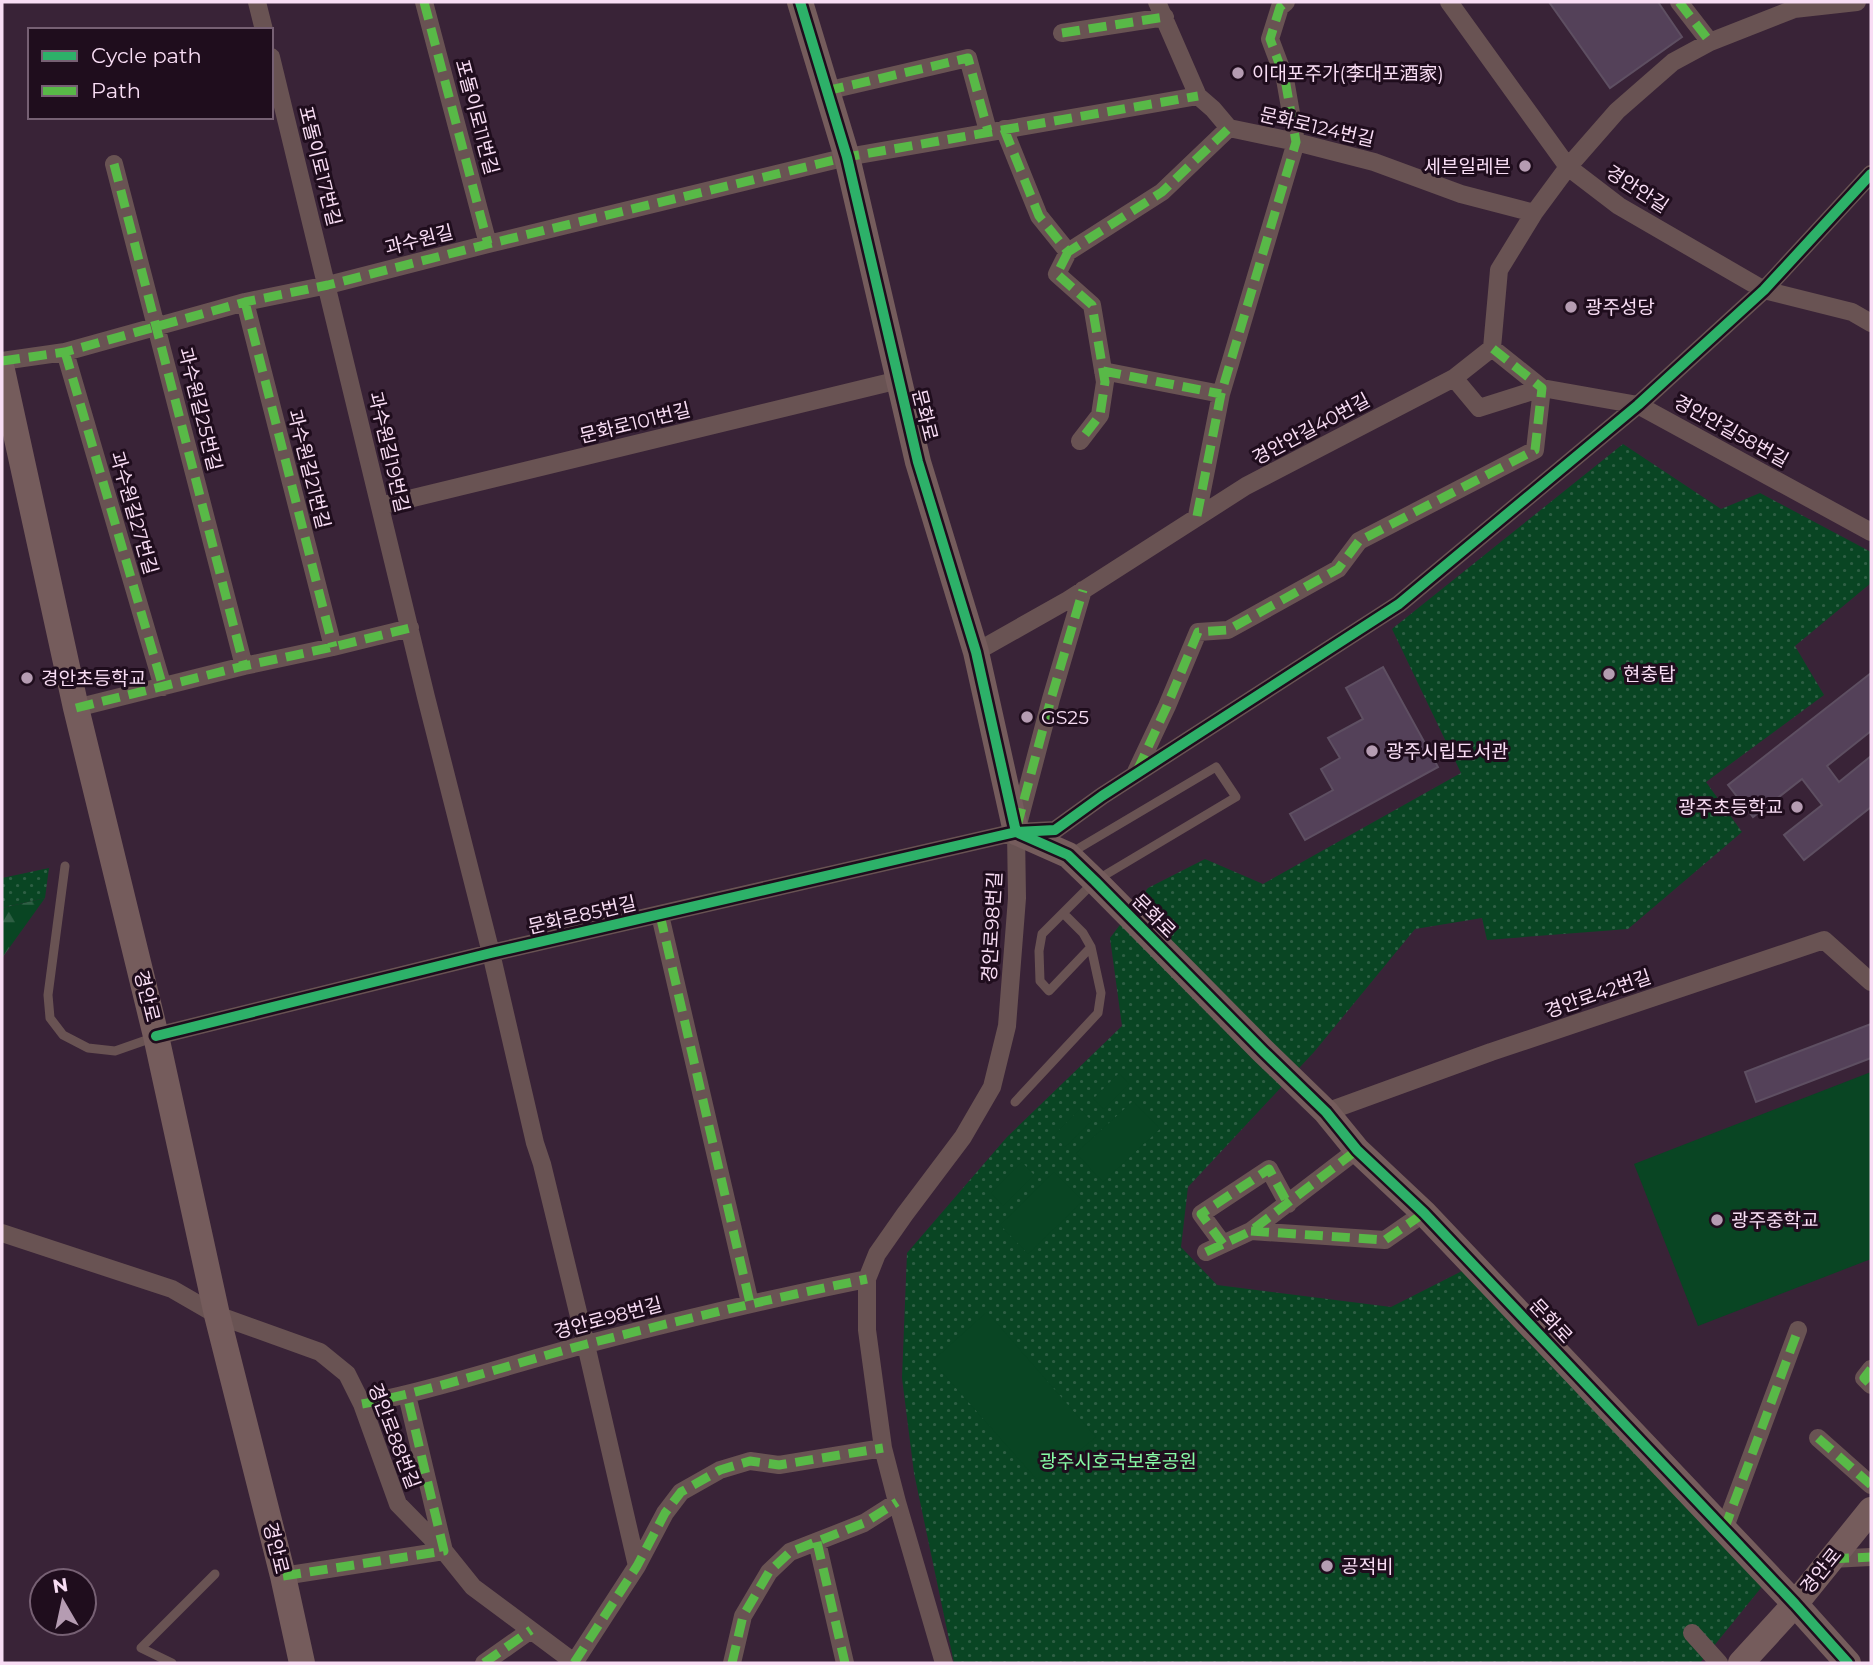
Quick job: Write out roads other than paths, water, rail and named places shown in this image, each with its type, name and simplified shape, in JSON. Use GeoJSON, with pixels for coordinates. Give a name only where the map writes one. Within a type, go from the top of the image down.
{"type":"FeatureCollection","features":[{"type":"Feature","properties":{"kind":"street"},"geometry":{"type":"LineString","coordinates":[[257,2],[264,28]]}},
{"type":"Feature","properties":{"kind":"street","name":"포돌이로11번길"},"geometry":{"type":"LineString","coordinates":[[424,2],[488,244]]}},
{"type":"Feature","properties":{"kind":"street","name":"문화로"},"geometry":{"type":"LineString","coordinates":[[800,2],[847,157],[918,462],[976,652],[1016,832],[1068,855],[1095,881],[1326,1112],[1357,1150],[1424,1213],[1848,1663]]}},
{"type":"Feature","properties":{"kind":"street"},"geometry":{"type":"LineString","coordinates":[[1197,516],[1221,394],[1296,142],[1285,79],[1270,38],[1280,7],[1286,2]]}},
{"type":"Feature","properties":{"kind":"street","name":"경안안길"},"geometry":{"type":"LineString","coordinates":[[1449,2],[1568,167],[1619,206],[1764,290],[1852,312],[1871,323]]}},
{"type":"Feature","properties":{"kind":"street"},"geometry":{"type":"LineString","coordinates":[[1679,2],[1710,42]]}},
{"type":"Feature","properties":{"kind":"street"},"geometry":{"type":"LineString","coordinates":[[1135,774],[1198,632],[1228,630],[1338,569],[1359,541],[1535,450],[1542,388],[1492,348],[1499,270],[1534,213],[1568,167],[1617,111],[1673,62],[1710,42],[1794,9],[1857,2]]}},
{"type":"Feature","properties":{"kind":"street"},"geometry":{"type":"LineString","coordinates":[[1062,33],[1161,9]]}},
{"type":"Feature","properties":{"kind":"street","name":"문화로124번길"},"geometry":{"type":"LineString","coordinates":[[1161,9],[1198,96],[1229,128],[1374,162],[1461,194],[1534,213]]}},
{"type":"Feature","properties":{"kind":"street"},"geometry":{"type":"LineString","coordinates":[[826,91],[968,58],[996,130],[1039,216],[1068,252]]}},
{"type":"Feature","properties":{"kind":"street","name":"포돌이로17번길"},"geometry":{"type":"LineString","coordinates":[[273,65],[328,285]]}},
{"type":"Feature","properties":{"kind":"street"},"geometry":{"type":"LineString","coordinates":[[847,157],[1198,96]]}},
{"type":"Feature","properties":{"kind":"street"},"geometry":{"type":"LineString","coordinates":[[1080,441],[1100,415],[1105,382],[1092,305],[1057,274],[1068,252],[1162,192],[1229,128]]}},
{"type":"Feature","properties":{"kind":"street","name":"과수원길"},"geometry":{"type":"LineString","coordinates":[[2,361],[65,352],[245,302],[328,285],[847,157]]}},
{"type":"Feature","properties":{"kind":"street","name":"과수원길25번길"},"geometry":{"type":"LineString","coordinates":[[114,164],[244,666]]}},
{"type":"Feature","properties":{"kind":"street","name":"문화로85번길"},"geometry":{"type":"LineString","coordinates":[[156,1036],[491,953],[1016,832],[1055,830],[1135,774],[1399,604],[1638,405],[1764,290],[1871,174]]}},
{"type":"Feature","properties":{"kind":"street","name":"과수원길19번길"},"geometry":{"type":"LineString","coordinates":[[328,285],[491,953]]}},
{"type":"Feature","properties":{"kind":"street","name":"과수원길21번길"},"geometry":{"type":"LineString","coordinates":[[245,302],[332,647]]}},
{"type":"Feature","properties":{"kind":"street","name":"경안안길40번길"},"geometry":{"type":"LineString","coordinates":[[976,652],[1083,590],[1245,486],[1454,379],[1492,348]]}},
{"type":"Feature","properties":{"kind":"street","name":"과수원길27번길"},"geometry":{"type":"LineString","coordinates":[[65,352],[163,687]]}},
{"type":"Feature","properties":{"kind":"street","name":"경안로"},"geometry":{"type":"LineString","coordinates":[[2,370],[76,708],[156,1036],[217,1315],[283,1576],[302,1663]]}},
{"type":"Feature","properties":{"kind":"street"},"geometry":{"type":"LineString","coordinates":[[1103,371],[1221,394]]}},
{"type":"Feature","properties":{"kind":"street","name":"경안안길58번길"},"geometry":{"type":"LineString","coordinates":[[1454,379],[1479,408],[1542,388],[1638,405],[1871,532]]}},
{"type":"Feature","properties":{"kind":"street","name":"문화로101번길"},"geometry":{"type":"LineString","coordinates":[[380,506],[899,380]]}},
{"type":"Feature","properties":{"kind":"street","name":"경안로98번길"},"geometry":{"type":"LineString","coordinates":[[944,1663],[883,1448],[867,1329],[866,1279],[877,1254],[963,1137],[992,1087],[1007,1026],[1017,898],[1016,832],[1083,590]]}},
{"type":"Feature","properties":{"kind":"street"},"geometry":{"type":"LineString","coordinates":[[76,708],[410,628]]}},
{"type":"Feature","properties":{"kind":"street","name":"문화로85번길"},"geometry":{"type":"LineString","coordinates":[[660,915],[750,1303]]}},
{"type":"Feature","properties":{"kind":"street","name":"경안로42번길"},"geometry":{"type":"LineString","coordinates":[[1326,1112],[1491,1052],[1824,940],[1871,982]]}},
{"type":"Feature","properties":{"kind":"street"},"geometry":{"type":"LineString","coordinates":[[491,953],[637,1566]]}},
{"type":"Feature","properties":{"kind":"street"},"geometry":{"type":"LineString","coordinates":[[1206,1252],[1251,1231],[1357,1150]]}},
{"type":"Feature","properties":{"kind":"street"},"geometry":{"type":"LineString","coordinates":[[1223,1244],[1201,1214],[1269,1169],[1288,1204]]}},
{"type":"Feature","properties":{"kind":"street"},"geometry":{"type":"LineString","coordinates":[[1251,1231],[1385,1240],[1424,1213]]}},
{"type":"Feature","properties":{"kind":"street","name":"경안로88번길"},"geometry":{"type":"LineString","coordinates":[[2,1233],[172,1289],[217,1315],[320,1352],[347,1374],[362,1404],[398,1504],[444,1551],[473,1587],[574,1663],[637,1566],[665,1513],[681,1492],[720,1470],[750,1461],[779,1465],[883,1448]]}},
{"type":"Feature","properties":{"kind":"street","name":"경안로98번길"},"geometry":{"type":"LineString","coordinates":[[362,1404],[407,1395],[750,1303],[866,1279]]}},
{"type":"Feature","properties":{"kind":"street"},"geometry":{"type":"LineString","coordinates":[[1724,1530],[1798,1329]]}},
{"type":"Feature","properties":{"kind":"street"},"geometry":{"type":"LineString","coordinates":[[1871,1369],[1864,1378],[1871,1385]]}},
{"type":"Feature","properties":{"kind":"street"},"geometry":{"type":"LineString","coordinates":[[283,1576],[444,1551],[407,1395]]}},
{"type":"Feature","properties":{"kind":"street"},"geometry":{"type":"LineString","coordinates":[[1818,1438],[1871,1485]]}},
{"type":"Feature","properties":{"kind":"street"},"geometry":{"type":"LineString","coordinates":[[732,1663],[743,1616],[769,1572],[790,1552],[864,1523],[897,1502]]}},
{"type":"Feature","properties":{"kind":"street","name":"경안로"},"geometry":{"type":"LineString","coordinates":[[1741,1663],[1795,1604],[1871,1510]]}},
{"type":"Feature","properties":{"kind":"street"},"geometry":{"type":"LineString","coordinates":[[817,1542],[845,1663]]}},
{"type":"Feature","properties":{"kind":"street"},"geometry":{"type":"LineString","coordinates":[[1831,1559],[1871,1557]]}},
{"type":"Feature","properties":{"kind":"street"},"geometry":{"type":"LineString","coordinates":[[484,1663],[531,1630]]}},
{"type":"Feature","properties":{"kind":"street"},"geometry":{"type":"LineString","coordinates":[[1692,1633],[1719,1663]]}},
{"type":"Feature","properties":{"kind":"lane"},"geometry":{"type":"LineString","coordinates":[[1068,855],[1216,767],[1236,797],[1095,881],[1042,934],[1039,951],[1040,981],[1049,991],[1091,947]]}},
{"type":"Feature","properties":{"kind":"lane"},"geometry":{"type":"LineString","coordinates":[[65,866],[48,995],[50,1018],[63,1035],[89,1048],[115,1051],[156,1036]]}},
{"type":"Feature","properties":{"kind":"lane"},"geometry":{"type":"LineString","coordinates":[[1015,1102],[1098,1013],[1101,992],[1091,947],[1083,933],[1063,913]]}},
{"type":"Feature","properties":{"kind":"lane"},"geometry":{"type":"LineString","coordinates":[[172,1663],[141,1648],[215,1574]]}},
{"type":"Feature","properties":{"kind":"place","name":"이대포주가(李대포酒家)"},"geometry":{"type":"Point","coordinates":[1238,73]}},
{"type":"Feature","properties":{"kind":"place","name":"세븐일레븐"},"geometry":{"type":"Point","coordinates":[1525,166]}},
{"type":"Feature","properties":{"kind":"place","name":"광주성당"},"geometry":{"type":"Point","coordinates":[1571,307]}},
{"type":"Feature","properties":{"kind":"place","name":"현충탑"},"geometry":{"type":"Point","coordinates":[1609,674]}},
{"type":"Feature","properties":{"kind":"place","name":"경안초등학교"},"geometry":{"type":"Point","coordinates":[27,678]}},
{"type":"Feature","properties":{"kind":"place","name":"GS25"},"geometry":{"type":"Point","coordinates":[1027,717]}},
{"type":"Feature","properties":{"kind":"place","name":"광주시립도서관"},"geometry":{"type":"Point","coordinates":[1372,751]}},
{"type":"Feature","properties":{"kind":"place","name":"광주초등학교"},"geometry":{"type":"Point","coordinates":[1797,807]}},
{"type":"Feature","properties":{"kind":"place","name":"광주중학교"},"geometry":{"type":"Point","coordinates":[1717,1220]}},
{"type":"Feature","properties":{"kind":"place","name":"공적비"},"geometry":{"type":"Point","coordinates":[1327,1566]}},
{"type":"Feature","properties":{"kind":"park label","name":"광주시호국보훈공원"},"geometry":{"type":"Point","coordinates":[1118,1461]}}]}
